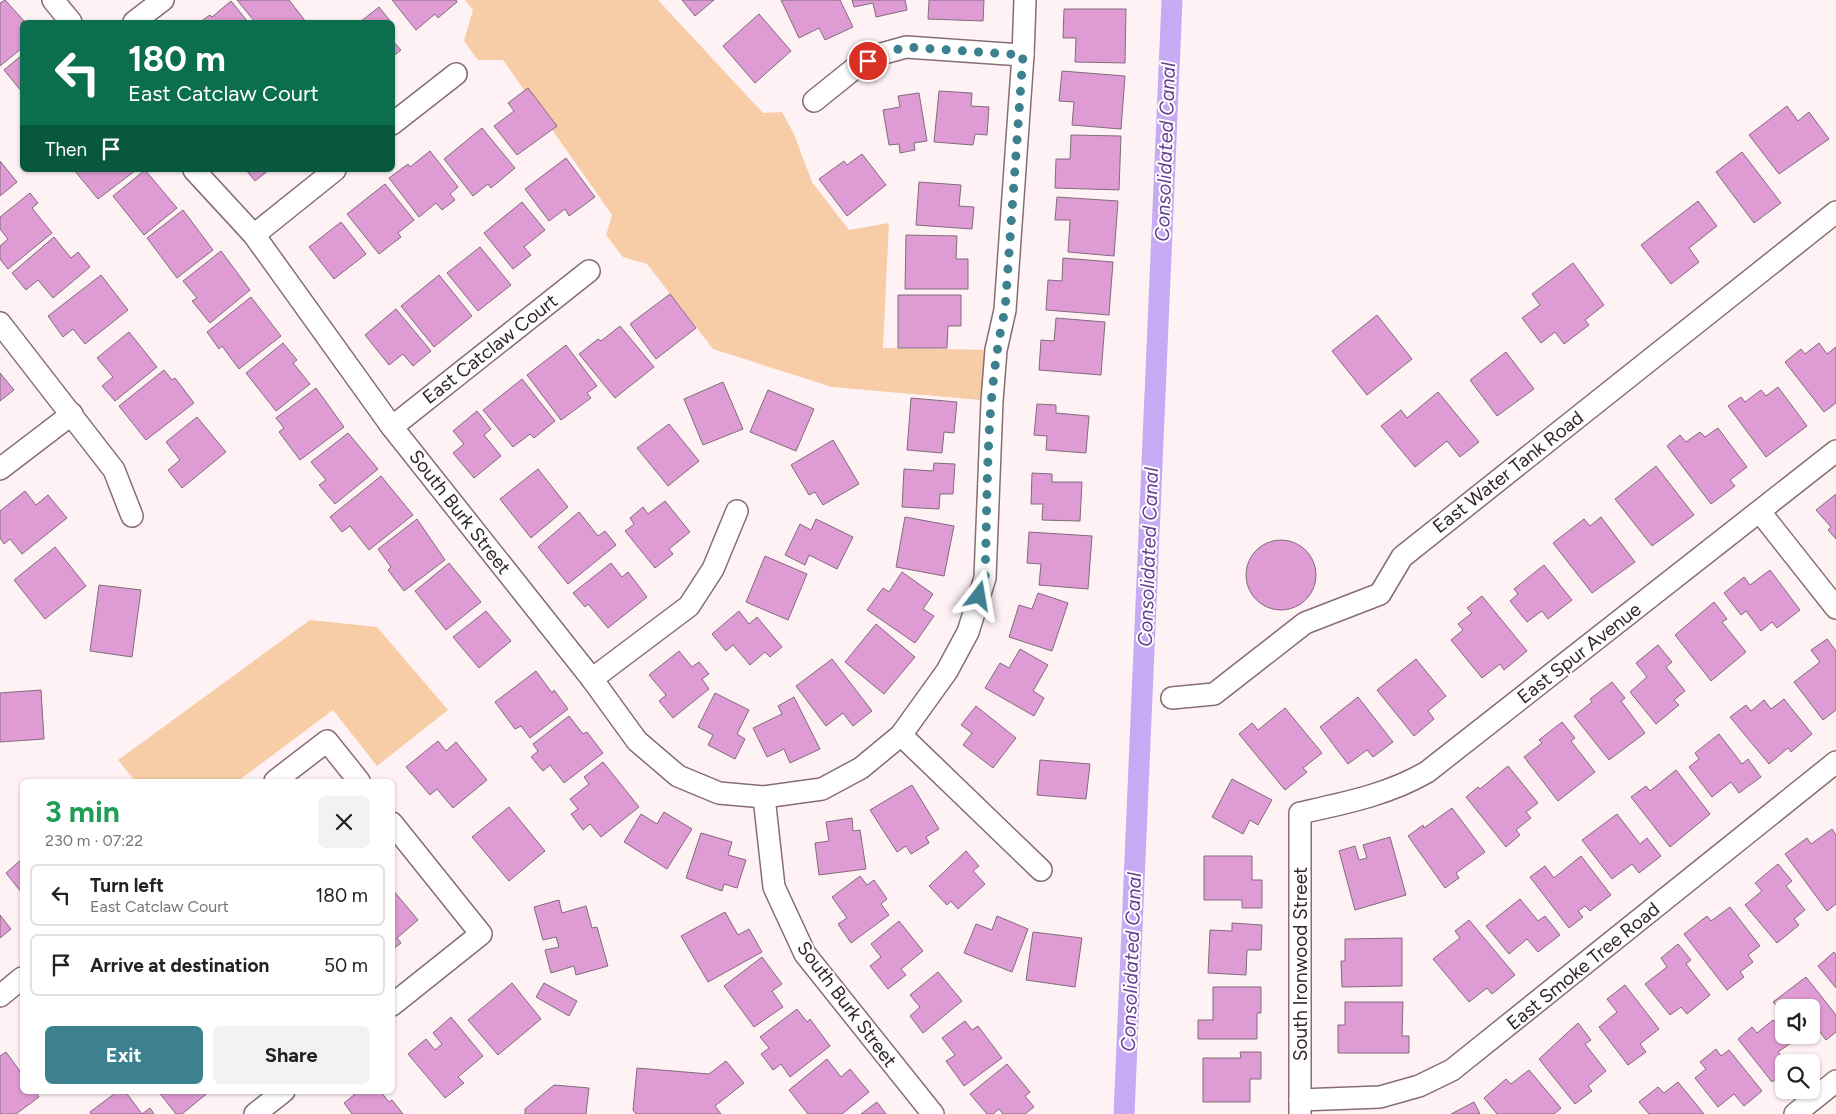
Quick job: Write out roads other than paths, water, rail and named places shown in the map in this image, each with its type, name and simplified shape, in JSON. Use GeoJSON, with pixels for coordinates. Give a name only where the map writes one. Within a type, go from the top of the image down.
{"type":"FeatureCollection","features":[{"type":"Feature","properties":{"kind":"street"},"geometry":{"type":"LineString","coordinates":[[53,0],[69,20]]}},
{"type":"Feature","properties":{"kind":"street"},"geometry":{"type":"LineString","coordinates":[[137,20],[163,0]]}},
{"type":"Feature","properties":{"kind":"street","name":"South Burk Street"},"geometry":{"type":"LineString","coordinates":[[196,172],[254,235],[392,426],[592,679],[638,741],[678,776],[718,793],[764,797],[822,789],[861,768],[901,735],[948,671],[968,632],[985,578],[992,401],[996,350],[1005,310],[1023,55],[1024,0]]}},
{"type":"Feature","properties":{"kind":"street"},"geometry":{"type":"LineString","coordinates":[[814,101],[855,68],[881,54],[906,47],[1023,55]]}},
{"type":"Feature","properties":{"kind":"street"},"geometry":{"type":"LineString","coordinates":[[395,122],[456,74]]}},
{"type":"Feature","properties":{"kind":"street"},"geometry":{"type":"LineString","coordinates":[[254,235],[333,172]]}},
{"type":"Feature","properties":{"kind":"street","name":"East Water Tank Road"},"geometry":{"type":"LineString","coordinates":[[1172,698],[1214,694],[1305,623],[1380,594],[1402,557],[1836,212]]}},
{"type":"Feature","properties":{"kind":"street","name":"East Catclaw Court"},"geometry":{"type":"LineString","coordinates":[[392,426],[588,271]]}},
{"type":"Feature","properties":{"kind":"street"},"geometry":{"type":"LineString","coordinates":[[0,323],[114,470],[132,516]]}},
{"type":"Feature","properties":{"kind":"street"},"geometry":{"type":"LineString","coordinates":[[0,469],[72,414]]}},
{"type":"Feature","properties":{"kind":"street","name":"East Spur Avenue"},"geometry":{"type":"LineString","coordinates":[[1300,814],[1378,796],[1404,786],[1427,772],[1836,451]]}},
{"type":"Feature","properties":{"kind":"street"},"geometry":{"type":"LineString","coordinates":[[592,679],[689,606],[713,570],[737,511]]}},
{"type":"Feature","properties":{"kind":"street"},"geometry":{"type":"LineString","coordinates":[[1760,512],[1836,608]]}},
{"type":"Feature","properties":{"kind":"street"},"geometry":{"type":"LineString","coordinates":[[901,735],[1041,870]]}},
{"type":"Feature","properties":{"kind":"street"},"geometry":{"type":"LineString","coordinates":[[278,779],[327,741],[357,779]]}},
{"type":"Feature","properties":{"kind":"street","name":"East Smoke Tree Road"},"geometry":{"type":"LineString","coordinates":[[1300,1107],[1380,1097],[1419,1086],[1452,1070],[1836,762]]}},
{"type":"Feature","properties":{"kind":"street","name":"South Burk Street"},"geometry":{"type":"LineString","coordinates":[[764,797],[774,887],[804,954],[933,1114]]}},
{"type":"Feature","properties":{"kind":"street","name":"South Ironwood Street"},"geometry":{"type":"LineString","coordinates":[[1300,814],[1300,1107]]}},
{"type":"Feature","properties":{"kind":"street"},"geometry":{"type":"LineString","coordinates":[[395,827],[481,934],[395,1003]]}},
{"type":"Feature","properties":{"kind":"street"},"geometry":{"type":"LineString","coordinates":[[0,996],[20,980]]}},
{"type":"Feature","properties":{"kind":"street"},"geometry":{"type":"LineString","coordinates":[[1795,1114],[1836,1081]]}},
{"type":"Feature","properties":{"kind":"street"},"geometry":{"type":"LineString","coordinates":[[255,1114],[280,1094]]}},
{"type":"Feature","properties":{"kind":"waterway","name":"Consolidated Canal"},"geometry":{"type":"LineString","coordinates":[[1124,1114],[1172,0]]}}]}
